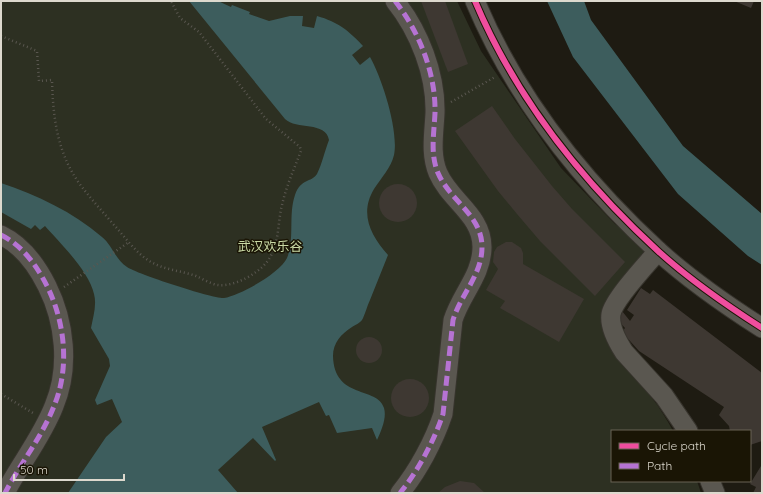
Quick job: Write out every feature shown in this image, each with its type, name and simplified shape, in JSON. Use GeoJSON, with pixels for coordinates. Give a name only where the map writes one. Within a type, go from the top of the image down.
{"type":"FeatureCollection","features":[{"type":"Feature","properties":{"kind":"street"},"geometry":{"type":"LineString","coordinates":[[395,1],[412,26],[428,64],[432,81],[435,112],[432,147],[438,173],[450,191],[475,221],[481,236],[482,256],[476,274],[456,308],[453,320],[445,402],[441,420],[417,468],[400,493]]}},
{"type":"Feature","properties":{"kind":"street"},"geometry":{"type":"LineString","coordinates":[[475,1],[509,69],[535,110],[572,159],[626,219],[658,251],[722,301],[762,328]]}},
{"type":"Feature","properties":{"kind":"street"},"geometry":{"type":"LineString","coordinates":[[1,235],[19,247],[35,266],[56,302],[64,342],[61,379],[54,406],[47,421],[5,493]]}},
{"type":"Feature","properties":{"kind":"street"},"geometry":{"type":"LineString","coordinates":[[658,251],[615,305],[611,312],[611,323],[619,344],[624,352],[664,396],[687,430]]}},
{"type":"Feature","properties":{"kind":"street"},"geometry":{"type":"LineString","coordinates":[[710,482],[715,493]]}},
{"type":"Feature","properties":{"kind":"path"},"geometry":{"type":"LineString","coordinates":[[1,36],[37,51],[39,81],[52,80],[56,127],[66,160],[73,174],[87,194],[129,242],[148,260],[160,266],[196,276],[217,285],[225,285],[242,280],[260,269],[272,253],[279,229],[282,205],[301,151],[297,143],[280,132],[266,119],[199,32],[180,18],[171,1]]}},
{"type":"Feature","properties":{"kind":"path"},"geometry":{"type":"LineString","coordinates":[[435,112],[509,69]]}},
{"type":"Feature","properties":{"kind":"path"},"geometry":{"type":"LineString","coordinates":[[74,279],[129,242]]}},
{"type":"Feature","properties":{"kind":"path"},"geometry":{"type":"LineString","coordinates":[[1,394],[47,421]]}},
{"type":"Feature","properties":{"kind":"green space","name":"武汉欢乐谷"},"geometry":{"type":"Polygon","coordinates":[[[1,1],[457,1],[481,51],[561,168],[615,224],[648,247],[609,299],[603,314],[603,328],[606,341],[613,353],[655,402],[672,430],[611,430],[611,482],[697,482],[701,493],[1,493],[1,1]]]}},
{"type":"Feature","properties":{"kind":"water"},"geometry":{"type":"Polygon","coordinates":[[[189,1],[218,1],[231,7],[232,5],[250,12],[249,14],[269,21],[290,16],[303,16],[302,26],[314,28],[317,16],[324,18],[342,27],[363,46],[352,55],[360,65],[370,57],[375,66],[392,119],[395,145],[391,164],[374,189],[370,198],[367,207],[367,216],[372,232],[388,255],[362,320],[338,339],[334,347],[333,356],[335,370],[341,380],[348,386],[380,401],[384,408],[385,416],[377,440],[372,428],[337,433],[329,415],[326,416],[319,402],[262,427],[276,460],[275,461],[253,438],[218,470],[238,493],[68,493],[106,437],[122,422],[112,399],[97,405],[95,400],[110,366],[109,359],[91,328],[95,298],[91,285],[86,276],[73,258],[45,226],[40,230],[35,225],[31,229],[1,212],[1,183],[54,205],[91,228],[105,240],[119,260],[127,267],[176,286],[206,295],[224,298],[250,288],[277,270],[287,258],[291,243],[292,211],[295,195],[303,183],[312,179],[317,174],[329,140],[327,134],[322,130],[296,124],[285,119],[189,1]]]}},
{"type":"Feature","properties":{"kind":"water"},"geometry":{"type":"Polygon","coordinates":[[[547,1],[584,1],[591,20],[683,146],[762,214],[762,265],[748,256],[678,194],[573,57],[547,1]]]}},
{"type":"Feature","properties":{"kind":"building"},"geometry":{"type":"Polygon","coordinates":[[[421,1],[445,1],[468,64],[448,72],[421,1]]]}},
{"type":"Feature","properties":{"kind":"building"},"geometry":{"type":"Polygon","coordinates":[[[734,1],[754,1],[751,8],[734,1]]]}},
{"type":"Feature","properties":{"kind":"building"},"geometry":{"type":"Polygon","coordinates":[[[492,106],[515,139],[552,186],[572,209],[625,262],[595,296],[540,241],[517,214],[498,191],[455,131],[492,106]]]}},
{"type":"Feature","properties":{"kind":"building"},"geometry":{"type":"Polygon","coordinates":[[[394,184],[402,184],[412,189],[416,196],[416,210],[412,217],[402,222],[394,222],[384,217],[382,214],[379,207],[379,199],[384,189],[387,187],[394,184]]]}},
{"type":"Feature","properties":{"kind":"building"},"geometry":{"type":"Polygon","coordinates":[[[506,242],[512,242],[521,248],[523,253],[523,264],[584,299],[559,342],[500,308],[505,301],[486,290],[498,269],[493,262],[494,252],[497,247],[506,242]]]}},
{"type":"Feature","properties":{"kind":"building"},"geometry":{"type":"Polygon","coordinates":[[[641,288],[650,294],[653,290],[762,373],[762,441],[751,445],[751,430],[730,430],[729,426],[719,415],[724,407],[639,351],[622,332],[625,328],[615,317],[622,311],[630,321],[634,315],[627,310],[641,288]]]}},
{"type":"Feature","properties":{"kind":"building"},"geometry":{"type":"Polygon","coordinates":[[[369,337],[378,341],[382,350],[378,359],[369,363],[360,359],[356,350],[360,341],[369,337]]]}},
{"type":"Feature","properties":{"kind":"building"},"geometry":{"type":"Polygon","coordinates":[[[406,379],[414,379],[426,388],[429,398],[426,408],[420,414],[414,417],[406,417],[394,408],[391,402],[391,394],[400,382],[406,379]]]}},
{"type":"Feature","properties":{"kind":"building"},"geometry":{"type":"Polygon","coordinates":[[[761,466],[762,493],[753,493],[756,487],[750,484],[761,466]]]}},
{"type":"Feature","properties":{"kind":"building"},"geometry":{"type":"Polygon","coordinates":[[[460,481],[474,483],[485,493],[438,493],[445,487],[460,481]]]}},
{"type":"Feature","properties":{"kind":"marked path"},"geometry":{"type":"LineString","coordinates":[[395,1],[412,26],[424,54],[433,83],[435,98],[433,151],[438,173],[443,183],[477,226],[481,236],[482,247],[479,267],[453,320],[443,414],[425,455],[400,493]]}},
{"type":"Feature","properties":{"kind":"marked path"},"geometry":{"type":"LineString","coordinates":[[1,235],[9,239],[22,250],[39,271],[47,286],[58,315],[64,361],[59,391],[54,406],[37,440],[5,493]]}},
{"type":"Feature","properties":{"kind":"cycle path"},"geometry":{"type":"LineString","coordinates":[[475,1],[491,36],[530,103],[577,166],[603,196],[670,262],[708,292],[762,328]]}}]}
